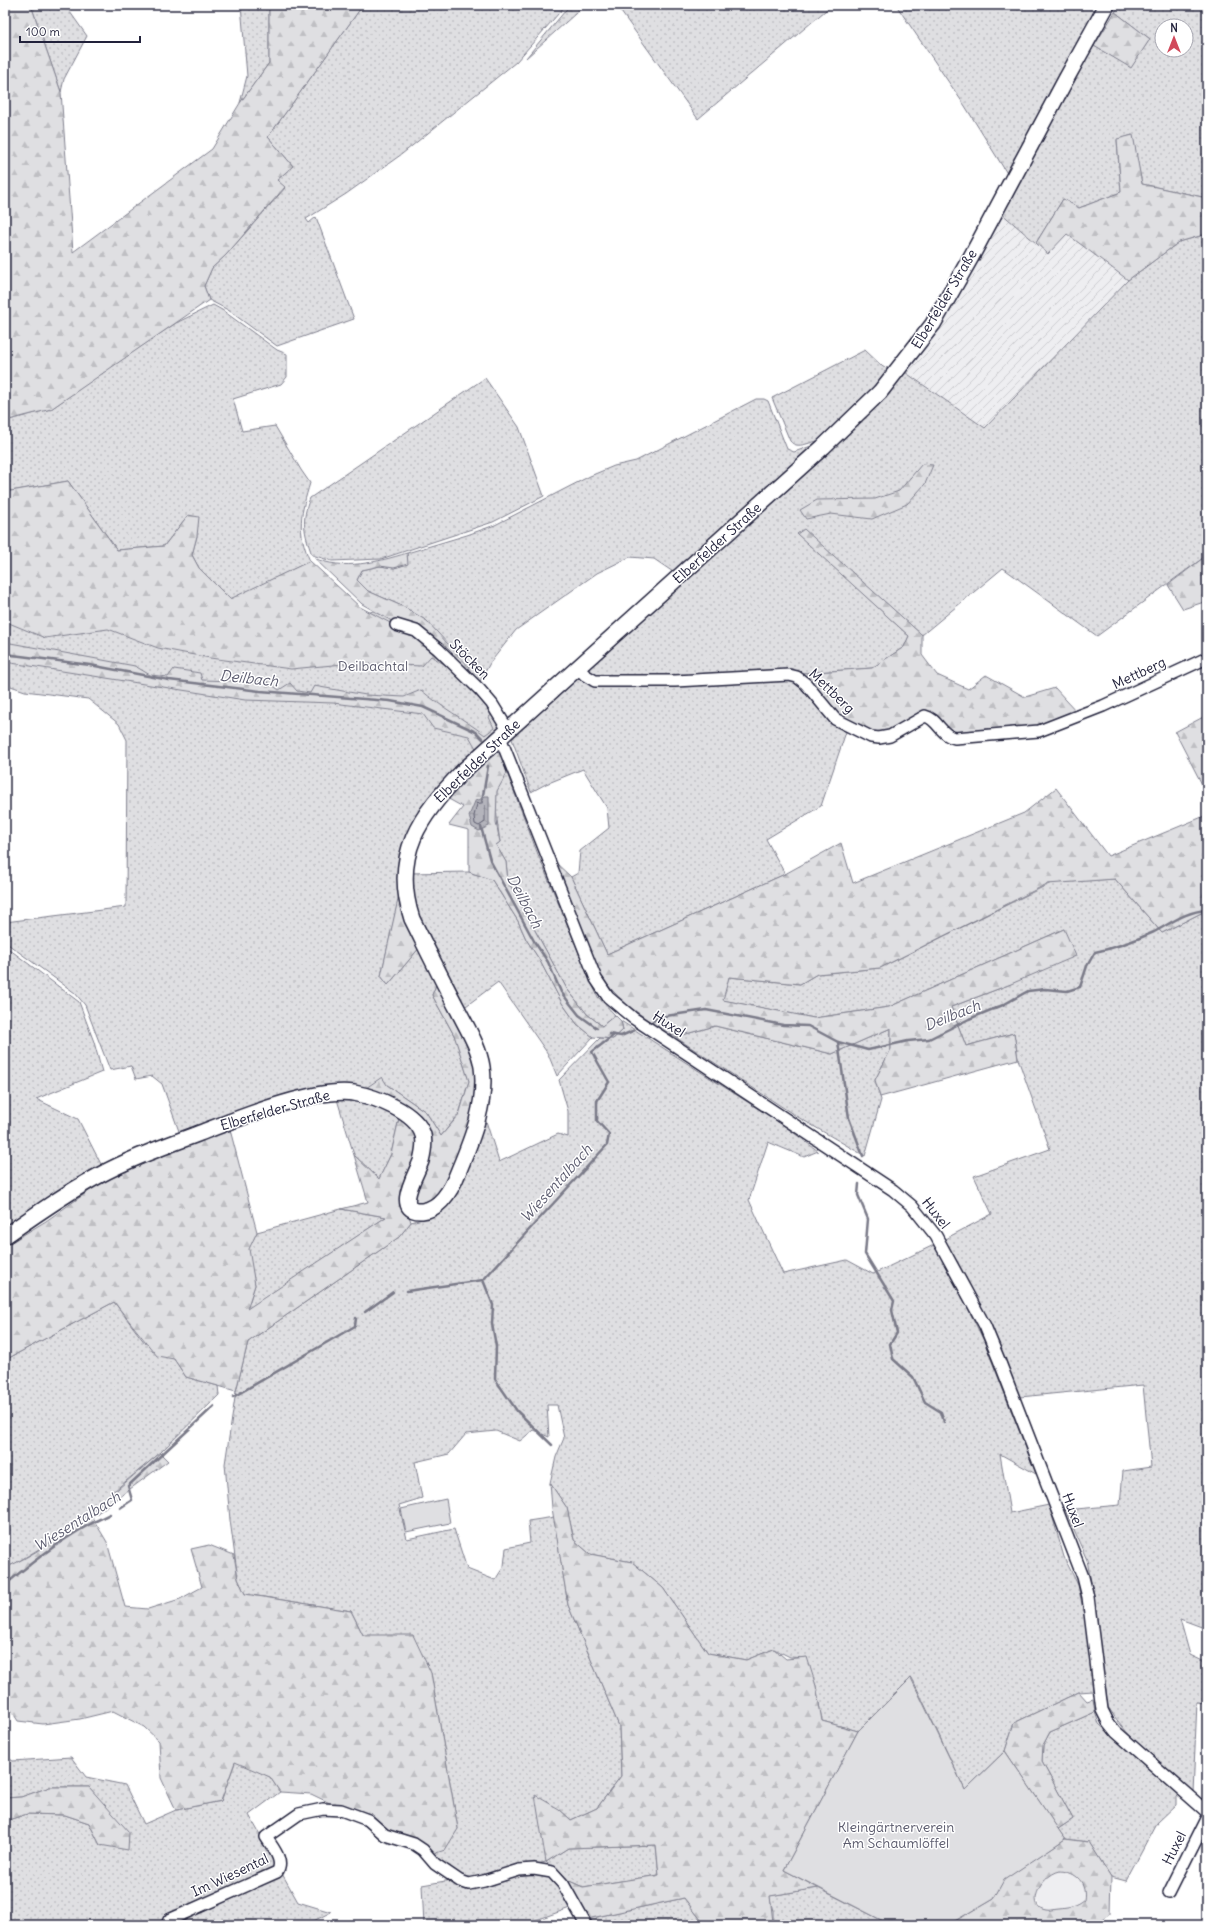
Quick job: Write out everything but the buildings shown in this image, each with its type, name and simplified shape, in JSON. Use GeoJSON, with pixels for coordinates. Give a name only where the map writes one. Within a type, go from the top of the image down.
{"type":"FeatureCollection","features":[{"type":"Feature","properties":{"kind":"main road","name":"Elberfelder Straße"},"geometry":{"type":"LineString","coordinates":[[5,1236],[88,1181],[158,1148],[261,1111],[325,1093],[341,1091],[356,1093],[381,1101],[404,1112],[414,1121],[422,1133],[424,1147],[421,1160],[408,1190],[407,1199],[410,1206],[415,1210],[423,1211],[433,1208],[442,1200],[454,1182],[475,1124],[482,1096],[482,1066],[473,1040],[412,919],[406,901],[404,883],[406,858],[416,833],[429,809],[463,771],[817,452],[885,386],[933,324],[1107,5]]}},
{"type":"Feature","properties":{"kind":"street","name":"Stöcken"},"geometry":{"type":"LineString","coordinates":[[396,625],[416,631],[438,649],[480,690],[492,704],[504,733]]}},
{"type":"Feature","properties":{"kind":"street","name":"Mettberg"},"geometry":{"type":"LineString","coordinates":[[577,668],[595,681],[675,681],[788,675],[797,677],[806,684],[835,718],[850,728],[871,737],[879,738],[890,736],[925,716],[930,717],[949,737],[955,738],[1039,731],[1103,706],[1207,658]]}},
{"type":"Feature","properties":{"kind":"street","name":"Huxel"},"geometry":{"type":"LineString","coordinates":[[504,733],[596,979],[608,997],[633,1018],[893,1190],[912,1206],[936,1236],[985,1326],[1083,1577],[1088,1597],[1102,1710],[1108,1722],[1116,1732],[1207,1812]]}},
{"type":"Feature","properties":{"kind":"street","name":"Im Wiesental"},"geometry":{"type":"LineString","coordinates":[[167,1925],[169,1920],[277,1872],[280,1868],[279,1860],[266,1837],[299,1814],[323,1809],[341,1810],[368,1820],[385,1835],[414,1844],[423,1850],[435,1864],[460,1881],[469,1884],[484,1882],[519,1870],[534,1868],[552,1872],[563,1884],[586,1925]]}},
{"type":"Feature","properties":{"kind":"street","name":"Huxel"},"geometry":{"type":"LineString","coordinates":[[1169,1893],[1207,1817]]}},
{"type":"Feature","properties":{"kind":"shaded area"},"geometry":{"type":"Polygon","coordinates":[[[1000,212],[1049,253],[1067,234],[1128,280],[985,428],[903,370],[1000,212]]]}},
{"type":"Feature","properties":{"kind":"shaded area"},"geometry":{"type":"Polygon","coordinates":[[[1060,1871],[1073,1873],[1082,1882],[1085,1892],[1084,1900],[1069,1908],[1047,1911],[1042,1909],[1037,1901],[1038,1889],[1041,1883],[1049,1875],[1060,1871]]]}},
{"type":"Feature","properties":{"kind":"green space"},"geometry":{"type":"Polygon","coordinates":[[[31,5],[65,5],[87,36],[64,79],[61,92],[31,5]]]}},
{"type":"Feature","properties":{"kind":"green space"},"geometry":{"type":"Polygon","coordinates":[[[31,5],[61,92],[73,252],[212,149],[240,103],[269,63],[269,5],[363,5],[268,137],[293,166],[277,180],[285,187],[226,255],[212,268],[204,286],[209,300],[51,409],[5,421],[5,6],[31,5]]]}},
{"type":"Feature","properties":{"kind":"green space"},"geometry":{"type":"Polygon","coordinates":[[[241,5],[269,5],[269,63],[240,103],[247,76],[241,5]]]}},
{"type":"Feature","properties":{"kind":"green space"},"geometry":{"type":"Polygon","coordinates":[[[363,5],[566,5],[516,62],[402,154],[346,194],[306,219],[309,223],[316,217],[354,319],[277,346],[228,310],[209,300],[204,286],[212,268],[226,255],[285,188],[277,180],[293,166],[268,137],[363,5]]]}},
{"type":"Feature","properties":{"kind":"green space"},"geometry":{"type":"Polygon","coordinates":[[[570,5],[585,5],[526,58],[570,5]]]}},
{"type":"Feature","properties":{"kind":"green space"},"geometry":{"type":"Polygon","coordinates":[[[616,5],[744,5],[749,10],[754,5],[832,5],[698,119],[616,5]]]}},
{"type":"Feature","properties":{"kind":"green space"},"geometry":{"type":"Polygon","coordinates":[[[896,5],[1100,5],[1008,175],[965,106],[896,5]]]}},
{"type":"Feature","properties":{"kind":"green space"},"geometry":{"type":"Polygon","coordinates":[[[1120,5],[1207,5],[1207,198],[1142,184],[1132,135],[1117,140],[1121,192],[1079,208],[1063,199],[1036,243],[1000,212],[1066,91],[1094,46],[1131,67],[1150,39],[1115,12],[1120,5]]]}},
{"type":"Feature","properties":{"kind":"green space"},"geometry":{"type":"Polygon","coordinates":[[[1115,12],[1150,39],[1131,68],[1094,46],[1115,12]]]}},
{"type":"Feature","properties":{"kind":"green space"},"geometry":{"type":"Polygon","coordinates":[[[1133,135],[1142,184],[1207,198],[1207,234],[1179,242],[1128,280],[1067,234],[1048,254],[1036,243],[1063,199],[1079,208],[1121,192],[1117,139],[1133,135]]]}},
{"type":"Feature","properties":{"kind":"green space"},"geometry":{"type":"Polygon","coordinates":[[[1207,234],[1207,555],[1097,636],[1003,568],[922,635],[804,530],[798,534],[909,636],[904,647],[872,668],[789,674],[596,679],[582,668],[902,370],[985,428],[1128,280],[1179,242],[1207,234]]]}},
{"type":"Feature","properties":{"kind":"green space"},"geometry":{"type":"Polygon","coordinates":[[[213,305],[277,350],[287,354],[287,377],[281,384],[233,399],[242,431],[275,426],[310,483],[302,513],[301,531],[310,561],[230,600],[199,568],[192,555],[197,536],[188,515],[164,546],[117,550],[68,481],[5,492],[5,421],[51,409],[176,323],[213,305]]]}},
{"type":"Feature","properties":{"kind":"green space"},"geometry":{"type":"Polygon","coordinates":[[[865,350],[883,367],[893,369],[822,441],[801,445],[793,444],[790,441],[772,398],[865,350]]]}},
{"type":"Feature","properties":{"kind":"green space"},"geometry":{"type":"Polygon","coordinates":[[[485,378],[519,427],[544,496],[493,522],[381,559],[332,561],[312,555],[305,533],[305,513],[310,498],[485,378]]]}},
{"type":"Feature","properties":{"kind":"green space"},"geometry":{"type":"Polygon","coordinates":[[[756,399],[764,399],[768,401],[787,449],[794,452],[814,445],[676,574],[654,559],[630,557],[597,573],[516,630],[490,663],[478,685],[427,621],[404,607],[368,591],[357,580],[362,570],[380,566],[394,568],[407,564],[407,553],[495,525],[590,476],[614,466],[636,461],[756,399]]]}},
{"type":"Feature","properties":{"kind":"green space"},"geometry":{"type":"Polygon","coordinates":[[[922,464],[933,465],[925,484],[907,504],[872,519],[831,514],[806,519],[800,510],[817,500],[875,499],[899,491],[922,464]]]}},
{"type":"Feature","properties":{"kind":"green space"},"geometry":{"type":"Polygon","coordinates":[[[68,481],[117,550],[164,546],[188,515],[199,517],[197,536],[192,555],[199,568],[230,599],[310,561],[360,607],[396,626],[415,632],[465,677],[431,656],[422,666],[354,663],[291,669],[210,658],[158,648],[108,629],[45,638],[9,623],[5,621],[5,492],[68,481]]]}},
{"type":"Feature","properties":{"kind":"green space"},"geometry":{"type":"Polygon","coordinates":[[[804,529],[922,635],[922,655],[937,675],[968,689],[986,675],[1025,697],[1055,688],[1077,712],[1034,730],[957,736],[932,716],[879,736],[851,726],[789,674],[872,668],[904,647],[909,636],[797,534],[804,529]]]}},
{"type":"Feature","properties":{"kind":"green space"},"geometry":{"type":"Polygon","coordinates":[[[407,553],[408,564],[394,568],[380,566],[362,570],[357,580],[368,591],[404,607],[427,621],[469,667],[467,675],[397,624],[362,604],[314,558],[325,562],[349,565],[372,562],[407,553]]]}},
{"type":"Feature","properties":{"kind":"green space"},"geometry":{"type":"Polygon","coordinates":[[[1207,555],[1207,601],[1183,609],[1168,585],[1207,555]]]}},
{"type":"Feature","properties":{"kind":"green space","name":"Deilbachtal"},"geometry":{"type":"Polygon","coordinates":[[[5,603],[302,638],[373,611],[413,628],[489,697],[500,725],[416,823],[381,976],[388,985],[420,947],[438,980],[432,995],[455,1037],[469,1081],[459,1114],[441,1136],[426,1112],[387,1085],[180,1134],[162,1084],[152,1076],[136,1079],[131,1066],[110,1070],[85,1005],[75,993],[5,942],[5,922],[126,907],[127,740],[119,724],[88,699],[25,691],[5,684],[5,603]]]}},
{"type":"Feature","properties":{"kind":"green space"},"geometry":{"type":"Polygon","coordinates":[[[5,642],[135,666],[150,675],[168,677],[174,669],[200,673],[202,680],[268,682],[279,690],[290,683],[297,691],[310,693],[314,686],[366,695],[404,697],[421,690],[485,735],[494,728],[489,717],[494,713],[501,729],[478,752],[469,736],[433,728],[423,714],[333,703],[245,700],[5,662],[5,642]]]}},
{"type":"Feature","properties":{"kind":"green space"},"geometry":{"type":"Polygon","coordinates":[[[580,673],[584,676],[796,679],[847,729],[821,806],[766,839],[785,874],[607,954],[571,877],[578,873],[580,851],[609,828],[607,808],[583,769],[546,784],[531,792],[512,739],[580,673]]]}},
{"type":"Feature","properties":{"kind":"green space"},"geometry":{"type":"Polygon","coordinates":[[[1207,715],[1207,794],[1175,732],[1207,715]]]}},
{"type":"Feature","properties":{"kind":"green space"},"geometry":{"type":"Polygon","coordinates":[[[496,750],[501,755],[507,773],[497,791],[496,822],[500,842],[496,845],[506,862],[508,881],[567,989],[587,1014],[602,1026],[615,1015],[621,1021],[623,1030],[613,1039],[593,1037],[577,1024],[562,1003],[539,959],[526,939],[518,921],[492,880],[469,872],[469,830],[449,825],[463,807],[445,797],[496,750]]]}},
{"type":"Feature","properties":{"kind":"green space"},"geometry":{"type":"Polygon","coordinates":[[[507,773],[539,857],[592,984],[598,997],[615,1015],[602,1026],[587,1014],[567,989],[508,881],[506,862],[496,845],[500,842],[496,812],[497,788],[507,773]]]}},
{"type":"Feature","properties":{"kind":"green space"},"geometry":{"type":"Polygon","coordinates":[[[1056,788],[1108,856],[1207,815],[1207,910],[1162,933],[1115,879],[1047,884],[880,968],[817,974],[800,984],[729,977],[723,1000],[814,1018],[889,1007],[1064,929],[1076,956],[1011,984],[951,1007],[966,1046],[1014,1033],[1018,1059],[880,1097],[875,1080],[891,1049],[891,1028],[832,1054],[715,1026],[675,1037],[655,1025],[618,996],[610,988],[595,967],[582,938],[555,862],[571,877],[607,954],[785,874],[841,843],[853,883],[1024,813],[1056,788]]]}},
{"type":"Feature","properties":{"kind":"green space"},"geometry":{"type":"Polygon","coordinates":[[[469,872],[492,880],[518,921],[526,939],[539,959],[562,1003],[577,1024],[593,1037],[557,1076],[548,1054],[498,982],[462,1009],[409,904],[408,873],[469,872]]]}},
{"type":"Feature","properties":{"kind":"green space"},"geometry":{"type":"Polygon","coordinates":[[[1115,879],[1162,933],[1207,910],[1207,1629],[1180,1619],[1190,1655],[1207,1663],[1207,1703],[1197,1702],[1193,1793],[1126,1731],[1108,1707],[1095,1604],[1087,1560],[1065,1510],[1120,1505],[1123,1471],[1151,1467],[1143,1385],[1020,1397],[1003,1355],[943,1240],[992,1214],[974,1176],[1050,1149],[1018,1059],[1014,1033],[966,1046],[951,1007],[1011,984],[1064,929],[889,1007],[814,1018],[722,1000],[729,977],[800,984],[817,974],[880,968],[1051,883],[1115,879]]]}},
{"type":"Feature","properties":{"kind":"green space"},"geometry":{"type":"Polygon","coordinates":[[[399,895],[420,947],[388,985],[381,976],[399,895]]]}},
{"type":"Feature","properties":{"kind":"green space"},"geometry":{"type":"Polygon","coordinates":[[[5,946],[79,1002],[94,1042],[102,1072],[36,1099],[78,1119],[103,1168],[5,1232],[5,946]]]}},
{"type":"Feature","properties":{"kind":"green space"},"geometry":{"type":"Polygon","coordinates":[[[438,980],[475,1055],[477,1097],[461,1155],[436,1200],[418,1205],[413,1199],[426,1132],[363,1090],[382,1077],[387,1085],[426,1112],[441,1136],[459,1115],[469,1081],[454,1035],[432,995],[438,980]]]}},
{"type":"Feature","properties":{"kind":"green space"},"geometry":{"type":"Polygon","coordinates":[[[621,1021],[782,1124],[818,1151],[804,1157],[768,1142],[749,1200],[783,1274],[847,1260],[873,1274],[936,1244],[984,1341],[1036,1474],[1000,1454],[1010,1513],[1049,1505],[1064,1557],[1078,1585],[1087,1629],[1093,1691],[1079,1692],[1014,1723],[1005,1751],[965,1790],[912,1678],[858,1731],[822,1721],[816,1686],[805,1658],[790,1657],[774,1649],[746,1660],[708,1653],[663,1588],[632,1562],[590,1554],[574,1540],[567,1508],[550,1483],[556,1457],[564,1438],[557,1405],[547,1405],[549,1437],[533,1430],[520,1441],[496,1431],[466,1434],[449,1454],[415,1462],[422,1498],[399,1505],[407,1539],[454,1529],[467,1569],[495,1580],[504,1566],[506,1548],[530,1543],[528,1521],[554,1517],[568,1605],[619,1726],[621,1776],[597,1808],[571,1820],[559,1809],[546,1862],[497,1873],[469,1884],[446,1869],[433,1854],[458,1829],[431,1673],[363,1635],[351,1611],[245,1594],[238,1579],[230,1520],[225,1464],[236,1391],[248,1342],[399,1237],[411,1222],[430,1217],[479,1128],[486,1121],[499,1162],[558,1134],[568,1137],[568,1111],[559,1080],[600,1038],[613,1039],[623,1030],[621,1021]]]}},
{"type":"Feature","properties":{"kind":"green space"},"geometry":{"type":"Polygon","coordinates":[[[715,1026],[832,1054],[891,1028],[891,1049],[875,1080],[881,1100],[865,1156],[796,1116],[675,1037],[715,1026]]]}},
{"type":"Feature","properties":{"kind":"green space"},"geometry":{"type":"Polygon","coordinates":[[[336,1096],[355,1098],[400,1114],[391,1154],[379,1179],[354,1155],[336,1096]]]}},
{"type":"Feature","properties":{"kind":"green space"},"geometry":{"type":"Polygon","coordinates":[[[400,1114],[420,1141],[408,1213],[411,1222],[399,1237],[248,1342],[236,1391],[186,1377],[174,1359],[157,1356],[114,1302],[5,1360],[5,1246],[46,1221],[103,1181],[229,1126],[257,1232],[249,1249],[255,1285],[247,1309],[386,1217],[341,1209],[368,1202],[354,1155],[379,1179],[391,1154],[400,1114]]]}},
{"type":"Feature","properties":{"kind":"green space"},"geometry":{"type":"Polygon","coordinates":[[[341,1209],[386,1217],[247,1310],[255,1285],[248,1249],[257,1232],[341,1209]]]}},
{"type":"Feature","properties":{"kind":"green space"},"geometry":{"type":"Polygon","coordinates":[[[114,1302],[145,1343],[174,1359],[186,1377],[218,1386],[219,1395],[160,1453],[57,1538],[5,1568],[5,1360],[114,1302]]]}},
{"type":"Feature","properties":{"kind":"green space"},"geometry":{"type":"Polygon","coordinates":[[[160,1453],[168,1461],[92,1517],[107,1542],[125,1607],[148,1609],[180,1599],[202,1587],[191,1549],[209,1545],[234,1555],[238,1579],[245,1594],[351,1611],[363,1635],[413,1635],[431,1673],[458,1829],[445,1850],[433,1854],[390,1833],[359,1810],[334,1805],[311,1794],[280,1792],[270,1777],[235,1762],[221,1801],[176,1810],[161,1778],[159,1741],[144,1727],[113,1711],[80,1719],[43,1724],[18,1721],[11,1710],[5,1711],[5,1568],[26,1558],[66,1531],[86,1516],[160,1453]]]}},
{"type":"Feature","properties":{"kind":"green space"},"geometry":{"type":"Polygon","coordinates":[[[550,1483],[567,1508],[574,1540],[590,1554],[632,1562],[663,1588],[708,1653],[746,1660],[774,1649],[786,1659],[807,1657],[816,1686],[822,1721],[858,1731],[784,1870],[818,1888],[770,1896],[773,1922],[769,1925],[705,1925],[684,1898],[587,1919],[567,1880],[583,1887],[659,1875],[656,1845],[568,1848],[546,1862],[535,1795],[559,1809],[571,1820],[597,1808],[621,1776],[619,1726],[568,1605],[552,1508],[550,1483]]]}},
{"type":"Feature","properties":{"kind":"green space"},"geometry":{"type":"Polygon","coordinates":[[[446,1499],[450,1523],[406,1532],[401,1509],[446,1499]]]}},
{"type":"Feature","properties":{"kind":"green space","name":"Kleingärtnerverein Am Schaumlöffel"},"geometry":{"type":"Polygon","coordinates":[[[911,1678],[965,1790],[1005,1751],[1065,1839],[1004,1880],[994,1898],[948,1925],[891,1925],[784,1870],[858,1731],[911,1678]]]}},
{"type":"Feature","properties":{"kind":"green space"},"geometry":{"type":"Polygon","coordinates":[[[1079,1692],[1087,1701],[1093,1699],[1095,1712],[1050,1732],[1043,1745],[1042,1762],[1073,1819],[1058,1829],[1005,1751],[1014,1723],[1079,1692]]]}},
{"type":"Feature","properties":{"kind":"green space"},"geometry":{"type":"Polygon","coordinates":[[[1095,1712],[1099,1724],[1177,1793],[1177,1804],[1157,1823],[1126,1881],[1111,1877],[1089,1842],[1065,1839],[1058,1829],[1073,1819],[1042,1762],[1043,1745],[1050,1732],[1095,1712]]]}},
{"type":"Feature","properties":{"kind":"green space"},"geometry":{"type":"Polygon","coordinates":[[[5,1756],[13,1761],[71,1757],[86,1777],[125,1785],[144,1824],[176,1810],[221,1801],[236,1760],[270,1777],[280,1792],[249,1815],[298,1902],[331,1912],[306,1925],[5,1925],[5,1821],[27,1814],[65,1815],[89,1823],[100,1845],[103,1804],[89,1787],[50,1787],[21,1797],[5,1798],[5,1756]]]}},
{"type":"Feature","properties":{"kind":"green space"},"geometry":{"type":"Polygon","coordinates":[[[50,1787],[89,1787],[129,1832],[128,1850],[100,1845],[89,1823],[65,1815],[27,1814],[5,1821],[5,1798],[21,1797],[50,1787]]]}},
{"type":"Feature","properties":{"kind":"green space"},"geometry":{"type":"Polygon","coordinates":[[[1065,1839],[1089,1842],[1111,1877],[1110,1913],[1094,1925],[948,1925],[994,1898],[1003,1880],[1065,1839]],[[1060,1871],[1053,1874],[1042,1884],[1036,1897],[1040,1908],[1048,1910],[1065,1908],[1075,1906],[1084,1900],[1084,1888],[1080,1880],[1076,1876],[1060,1871]]]}},
{"type":"Feature","properties":{"kind":"green space"},"geometry":{"type":"Polygon","coordinates":[[[656,1845],[659,1875],[583,1887],[567,1880],[546,1862],[568,1848],[656,1845]]]}},
{"type":"Feature","properties":{"kind":"green space"},"geometry":{"type":"Polygon","coordinates":[[[525,1874],[536,1874],[550,1878],[562,1892],[570,1908],[522,1925],[424,1925],[422,1885],[451,1880],[505,1878],[525,1874]]]}},
{"type":"Feature","properties":{"kind":"green space"},"geometry":{"type":"Polygon","coordinates":[[[818,1888],[891,1925],[769,1925],[773,1922],[773,1911],[769,1896],[818,1888]]]}},
{"type":"Feature","properties":{"kind":"green space"},"geometry":{"type":"Polygon","coordinates":[[[684,1898],[705,1925],[590,1925],[587,1919],[684,1898]]]}},
{"type":"Feature","properties":{"kind":"water"},"geometry":{"type":"Polygon","coordinates":[[[485,796],[489,796],[489,826],[479,831],[472,827],[469,816],[476,799],[479,800],[485,796]]]}},
{"type":"Feature","properties":{"kind":"waterway","name":"Deilbach"},"geometry":{"type":"LineString","coordinates":[[5,654],[90,665],[169,680],[260,691],[390,701],[423,707],[476,732],[483,739]]}},
{"type":"Feature","properties":{"kind":"waterway","name":"Deilbach"},"geometry":{"type":"LineString","coordinates":[[482,801],[488,766]]}},
{"type":"Feature","properties":{"kind":"waterway","name":"Deilbach"},"geometry":{"type":"LineString","coordinates":[[481,827],[490,860],[534,941],[548,962],[561,992],[579,1015],[597,1028]]}},
{"type":"Feature","properties":{"kind":"waterway","name":"Deilbach"},"geometry":{"type":"LineString","coordinates":[[652,1022],[659,1017],[706,1010],[783,1025],[808,1026],[838,1042],[868,1050],[908,1041],[929,1039],[969,1019],[1003,1005],[1028,991],[1045,989],[1067,991],[1080,987],[1087,966],[1095,952],[1133,941],[1186,915],[1207,910]]}},
{"type":"Feature","properties":{"kind":"waterway","name":"Deilbach"},"geometry":{"type":"LineString","coordinates":[[609,1034],[621,1036],[635,1030]]}},
{"type":"Feature","properties":{"kind":"waterway","name":"Wiesentalbach"},"geometry":{"type":"LineString","coordinates":[[407,1291],[483,1280],[607,1145],[609,1134],[597,1121],[597,1101],[609,1082],[592,1052],[614,1035]]}},
{"type":"Feature","properties":{"kind":"waterway"},"geometry":{"type":"LineString","coordinates":[[838,1042],[849,1118],[863,1156]]}},
{"type":"Feature","properties":{"kind":"waterway"},"geometry":{"type":"LineString","coordinates":[[859,1184],[858,1195],[868,1219],[865,1254],[894,1301],[892,1310],[897,1333],[890,1344],[893,1359],[913,1377],[925,1402],[941,1412],[944,1422]]}},
{"type":"Feature","properties":{"kind":"waterway"},"geometry":{"type":"LineString","coordinates":[[483,1280],[493,1305],[492,1324],[496,1346],[495,1379],[517,1411],[552,1445]]}},
{"type":"Feature","properties":{"kind":"waterway","name":"Wiesentalbach"},"geometry":{"type":"LineString","coordinates":[[365,1312],[393,1292]]}},
{"type":"Feature","properties":{"kind":"waterway","name":"Wiesentalbach"},"geometry":{"type":"LineString","coordinates":[[233,1397],[355,1326],[356,1318]]}},
{"type":"Feature","properties":{"kind":"waterway","name":"Wiesentalbach"},"geometry":{"type":"LineString","coordinates":[[120,1508],[132,1500],[128,1486],[214,1406]]}},
{"type":"Feature","properties":{"kind":"waterway","name":"Wiesentalbach"},"geometry":{"type":"LineString","coordinates":[[5,1585],[68,1537],[110,1514]]}}]}
